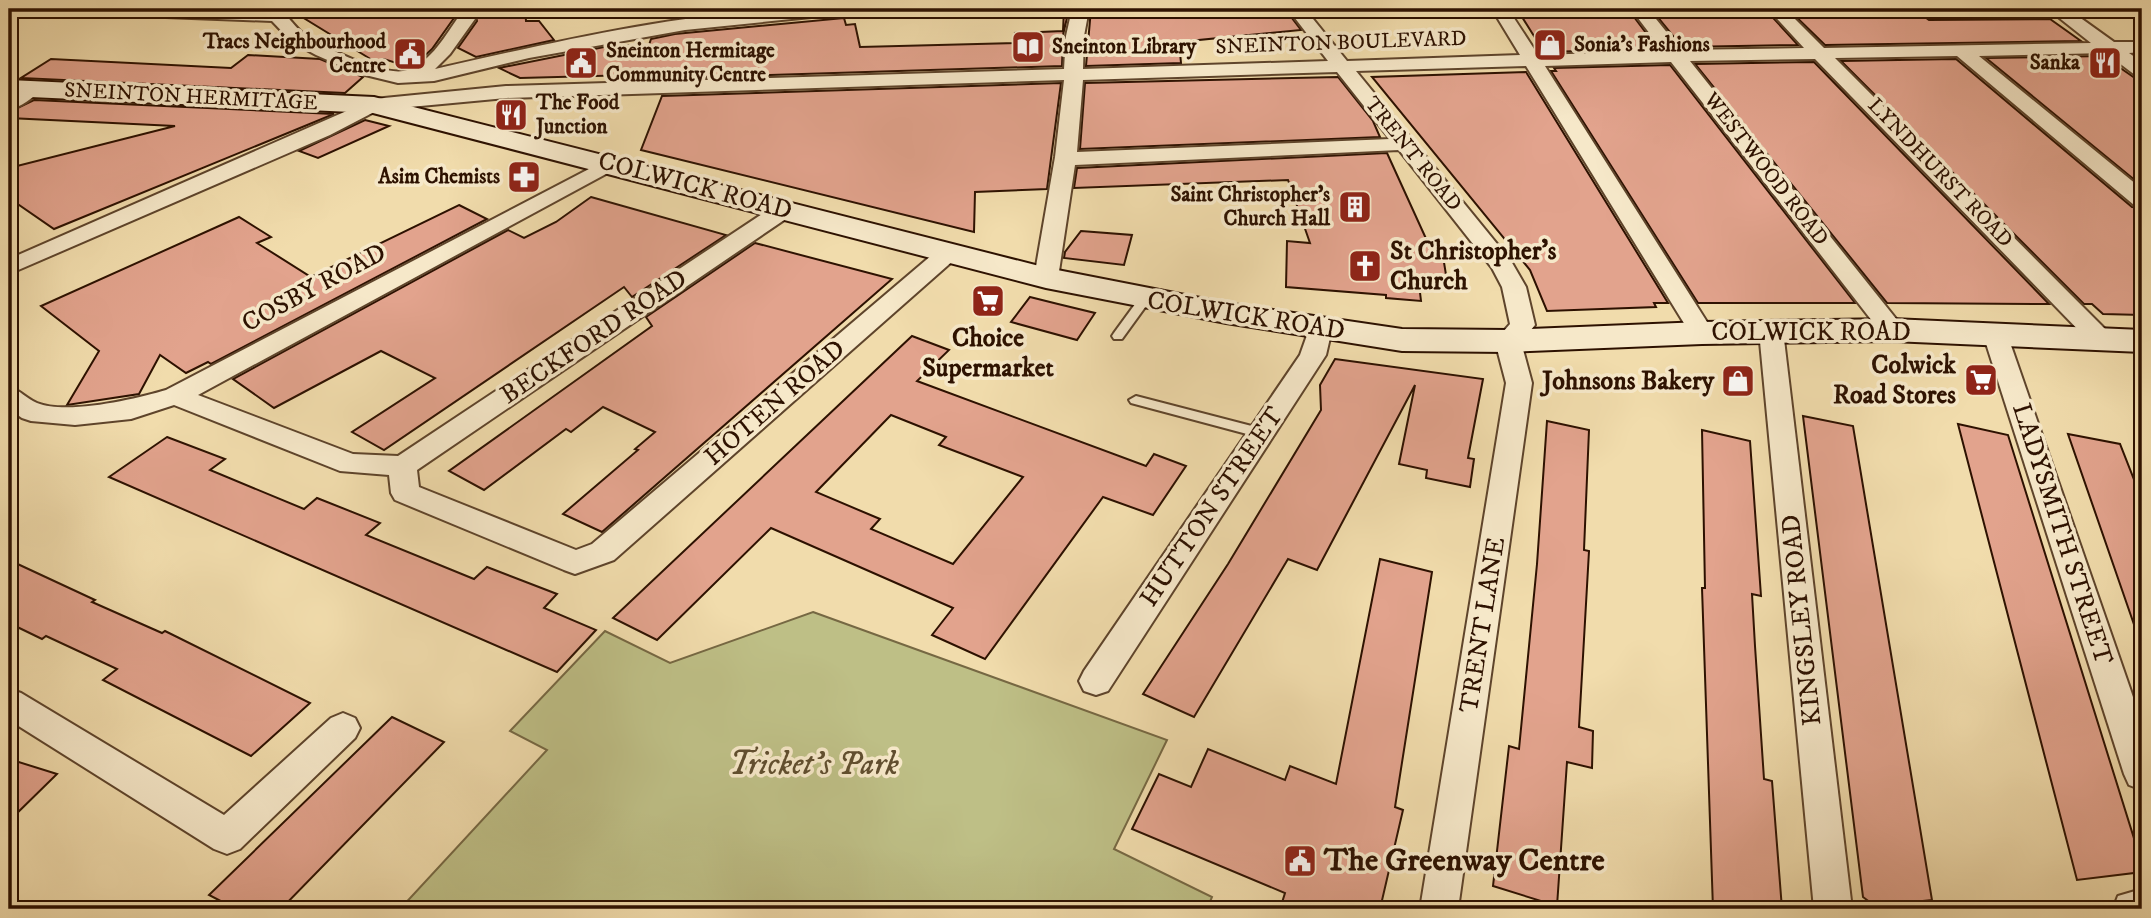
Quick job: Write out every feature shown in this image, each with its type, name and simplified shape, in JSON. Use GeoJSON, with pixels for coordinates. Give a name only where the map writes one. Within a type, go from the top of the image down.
{"type":"FeatureCollection","features":[{"type":"Feature","properties":{"kind":"street"},"geometry":{"type":"LineString","coordinates":[[88,9],[278,12],[298,38],[322,51],[385,76],[434,75],[685,17],[841,9]]}},
{"type":"Feature","properties":{"kind":"street"},"geometry":{"type":"LineString","coordinates":[[413,74],[424,69],[455,35],[466,19],[463,9]]}},
{"type":"Feature","properties":{"kind":"street"},"geometry":{"type":"LineString","coordinates":[[1046,278],[1065,159],[1076,21],[1080,9]]}},
{"type":"Feature","properties":{"kind":"street","name":"TRENT ROAD"},"geometry":{"type":"LineString","coordinates":[[1296,9],[1503,266],[1514,287],[1523,325],[1508,341]]}},
{"type":"Feature","properties":{"kind":"street"},"geometry":{"type":"LineString","coordinates":[[1500,9],[1702,333]]}},
{"type":"Feature","properties":{"kind":"street","name":"WESTWOOD ROAD"},"geometry":{"type":"LineString","coordinates":[[1639,9],[1892,330]]}},
{"type":"Feature","properties":{"kind":"street","name":"LYNDHURST ROAD"},"geometry":{"type":"LineString","coordinates":[[1776,9],[2102,339]]}},
{"type":"Feature","properties":{"kind":"street"},"geometry":{"type":"LineString","coordinates":[[2057,9],[2142,71]]}},
{"type":"Feature","properties":{"kind":"street","name":"SNEINTON BOULEVARD"},"geometry":{"type":"LineString","coordinates":[[13,261],[310,136],[374,106],[506,92],[1342,65],[2142,47]]}},
{"type":"Feature","properties":{"kind":"street"},"geometry":{"type":"LineString","coordinates":[[1962,50],[2142,200]]}},
{"type":"Feature","properties":{"kind":"street"},"geometry":{"type":"LineString","coordinates":[[9,104],[20,88]]}},
{"type":"Feature","properties":{"kind":"street","name":"SNEINTON HERMITAGE"},"geometry":{"type":"LineString","coordinates":[[20,88],[374,106]]}},
{"type":"Feature","properties":{"kind":"street","name":"COLWICK ROAD"},"geometry":{"type":"LineString","coordinates":[[374,106],[610,164],[1046,278],[1145,299],[1402,340],[1508,341],[1771,331],[1892,330],[2142,341]]}},
{"type":"Feature","properties":{"kind":"street"},"geometry":{"type":"LineString","coordinates":[[1065,159],[1405,144]]}},
{"type":"Feature","properties":{"kind":"street","name":"COSBY ROAD"},"geometry":{"type":"LineString","coordinates":[[9,396],[30,412],[75,416],[131,410],[175,396],[610,164]]}},
{"type":"Feature","properties":{"kind":"street","name":"BECKFORD ROAD"},"geometry":{"type":"LineString","coordinates":[[403,466],[785,209]]}},
{"type":"Feature","properties":{"kind":"street","name":"HOTEN ROAD"},"geometry":{"type":"LineString","coordinates":[[403,466],[405,493],[462,518],[575,562],[603,552],[947,254]]}},
{"type":"Feature","properties":{"kind":"street","name":"HUTTON STREET"},"geometry":{"type":"LineString","coordinates":[[1096,681],[1313,355],[1320,329]]}},
{"type":"Feature","properties":{"kind":"street","name":"KINGSLEY ROAD"},"geometry":{"type":"LineString","coordinates":[[1771,331],[1833,909]]}},
{"type":"Feature","properties":{"kind":"street","name":"LADYSMITH STREET"},"geometry":{"type":"LineString","coordinates":[[1995,334],[2142,774]]}},
{"type":"Feature","properties":{"kind":"street","name":"TRENT LANE"},"geometry":{"type":"LineString","coordinates":[[1439,909],[1519,383],[1508,341]]}},
{"type":"Feature","properties":{"kind":"street"},"geometry":{"type":"LineString","coordinates":[[175,396],[350,464],[403,466]]}},
{"type":"Feature","properties":{"kind":"street"},"geometry":{"type":"LineString","coordinates":[[9,703],[227,837],[343,727]]}},
{"type":"Feature","properties":{"kind":"street"},"geometry":{"type":"LineString","coordinates":[[2132,909],[2142,908]]}},
{"type":"Feature","properties":{"kind":"lane"},"geometry":{"type":"LineString","coordinates":[[1118,336],[1145,299]]}},
{"type":"Feature","properties":{"kind":"lane"},"geometry":{"type":"LineString","coordinates":[[1136,400],[1262,433]]}},
{"type":"Feature","properties":{"kind":"green space","name":"Tricket's Park"},"geometry":{"type":"Polygon","coordinates":[[[813,612],[1167,740],[1114,849],[1212,897],[1207,909],[400,909],[547,750],[510,731],[605,631],[670,663],[813,612]]]}},
{"type":"Feature","properties":{"kind":"building"},"geometry":{"type":"Polygon","coordinates":[[[289,9],[453,9],[454,18],[432,49],[409,67],[384,59],[377,65],[369,62],[377,63],[289,9]]]}},
{"type":"Feature","properties":{"kind":"building"},"geometry":{"type":"Polygon","coordinates":[[[474,9],[525,9],[526,21],[539,21],[554,40],[476,57],[458,48],[477,21],[474,9]]]}},
{"type":"Feature","properties":{"kind":"building"},"geometry":{"type":"Polygon","coordinates":[[[1064,9],[1069,9],[1063,35],[1062,66],[668,78],[670,74],[520,78],[499,68],[609,46],[649,45],[651,39],[675,34],[844,18],[846,25],[855,24],[860,47],[1016,43],[1015,33],[1063,31],[1064,9]]]}},
{"type":"Feature","properties":{"kind":"building"},"geometry":{"type":"Polygon","coordinates":[[[1091,9],[1285,9],[1301,30],[1179,42],[1181,63],[1086,66],[1091,9]]]}},
{"type":"Feature","properties":{"kind":"building"},"geometry":{"type":"Polygon","coordinates":[[[1517,9],[1628,9],[1658,49],[1544,52],[1517,9]]]}},
{"type":"Feature","properties":{"kind":"building"},"geometry":{"type":"Polygon","coordinates":[[[1651,9],[1765,9],[1798,45],[1682,47],[1651,9]]]}},
{"type":"Feature","properties":{"kind":"building"},"geometry":{"type":"Polygon","coordinates":[[[1788,9],[1914,9],[1929,20],[2050,19],[2081,41],[1825,45],[1788,9]]]}},
{"type":"Feature","properties":{"kind":"building"},"geometry":{"type":"Polygon","coordinates":[[[248,55],[320,59],[363,77],[345,93],[21,78],[51,59],[231,68],[248,55]]]}},
{"type":"Feature","properties":{"kind":"building"},"geometry":{"type":"Polygon","coordinates":[[[2103,56],[2142,83],[2142,186],[1986,58],[2103,56]]]}},
{"type":"Feature","properties":{"kind":"building"},"geometry":{"type":"Polygon","coordinates":[[[1956,59],[2132,207],[2142,208],[2142,315],[2103,314],[2092,304],[2084,304],[1841,61],[1956,59]]]}},
{"type":"Feature","properties":{"kind":"building"},"geometry":{"type":"Polygon","coordinates":[[[1814,62],[2049,304],[1887,303],[1695,64],[1814,62]]]}},
{"type":"Feature","properties":{"kind":"building"},"geometry":{"type":"Polygon","coordinates":[[[1670,65],[1855,303],[1698,303],[1551,71],[1556,71],[1554,68],[1670,65]]]}},
{"type":"Feature","properties":{"kind":"building"},"geometry":{"type":"Polygon","coordinates":[[[1526,72],[1668,303],[1654,303],[1656,307],[1547,311],[1530,270],[1372,77],[1526,72]]]}},
{"type":"Feature","properties":{"kind":"building"},"geometry":{"type":"Polygon","coordinates":[[[1338,77],[1373,121],[1380,137],[1080,149],[1085,83],[1338,77]]]}},
{"type":"Feature","properties":{"kind":"building"},"geometry":{"type":"Polygon","coordinates":[[[1061,83],[1047,189],[975,192],[974,232],[641,150],[662,96],[1061,83]]]}},
{"type":"Feature","properties":{"kind":"building"},"geometry":{"type":"Polygon","coordinates":[[[34,100],[334,114],[54,229],[9,198],[9,168],[175,126],[9,118],[9,112],[34,100]]]}},
{"type":"Feature","properties":{"kind":"building"},"geometry":{"type":"Polygon","coordinates":[[[365,120],[389,126],[318,158],[299,151],[365,120]]]}},
{"type":"Feature","properties":{"kind":"building"},"geometry":{"type":"Polygon","coordinates":[[[1387,153],[1428,243],[1441,244],[1448,287],[1419,284],[1421,301],[1386,298],[1386,295],[1286,287],[1287,241],[1310,243],[1288,180],[1074,188],[1077,168],[1387,153]]]}},
{"type":"Feature","properties":{"kind":"building"},"geometry":{"type":"Polygon","coordinates":[[[591,197],[726,235],[632,297],[624,287],[384,450],[352,432],[435,378],[381,351],[274,408],[233,379],[508,230],[524,238],[556,222],[591,197]]]}},
{"type":"Feature","properties":{"kind":"building"},"geometry":{"type":"Polygon","coordinates":[[[459,205],[487,219],[211,364],[208,362],[186,373],[160,355],[139,394],[67,405],[99,351],[41,306],[239,217],[271,237],[257,243],[311,277],[459,205]]]}},
{"type":"Feature","properties":{"kind":"building"},"geometry":{"type":"Polygon","coordinates":[[[1081,231],[1132,235],[1124,265],[1064,258],[1065,252],[1081,231]]]}},
{"type":"Feature","properties":{"kind":"building"},"geometry":{"type":"Polygon","coordinates":[[[755,243],[892,279],[602,532],[563,514],[638,450],[635,449],[655,432],[603,407],[571,432],[566,429],[484,490],[449,471],[652,326],[646,317],[755,243]]]}},
{"type":"Feature","properties":{"kind":"building"},"geometry":{"type":"Polygon","coordinates":[[[1030,297],[1095,313],[1077,340],[1011,322],[1030,297]]]}},
{"type":"Feature","properties":{"kind":"building"},"geometry":{"type":"Polygon","coordinates":[[[912,336],[949,350],[917,381],[1146,466],[1154,454],[1186,466],[1153,515],[1103,497],[985,659],[932,635],[953,608],[771,528],[657,640],[613,618],[912,336]],[[891,415],[816,492],[880,519],[871,529],[953,564],[1023,477],[939,445],[946,437],[891,415]]]}},
{"type":"Feature","properties":{"kind":"building"},"geometry":{"type":"Polygon","coordinates":[[[1335,359],[1483,379],[1468,458],[1474,459],[1470,487],[1426,478],[1427,470],[1399,464],[1415,385],[1317,570],[1288,559],[1194,717],[1143,694],[1228,564],[1321,410],[1320,385],[1335,359]]]}},
{"type":"Feature","properties":{"kind":"building"},"geometry":{"type":"Polygon","coordinates":[[[1803,416],[1853,426],[1932,900],[1875,906],[1863,897],[1803,416]]]}},
{"type":"Feature","properties":{"kind":"building"},"geometry":{"type":"Polygon","coordinates":[[[1547,421],[1589,430],[1584,550],[1589,551],[1579,727],[1593,731],[1592,768],[1567,762],[1557,906],[1493,886],[1509,746],[1519,749],[1537,564],[1547,421]]]}},
{"type":"Feature","properties":{"kind":"building"},"geometry":{"type":"Polygon","coordinates":[[[1958,424],[2008,435],[2142,864],[2142,872],[2077,880],[1958,424]]]}},
{"type":"Feature","properties":{"kind":"building"},"geometry":{"type":"Polygon","coordinates":[[[1702,430],[1750,441],[1761,596],[1752,594],[1764,779],[1772,781],[1782,909],[1713,909],[1702,588],[1705,588],[1702,430]]]}},
{"type":"Feature","properties":{"kind":"building"},"geometry":{"type":"Polygon","coordinates":[[[2068,434],[2120,444],[2142,500],[2142,636],[2138,636],[2068,434]]]}},
{"type":"Feature","properties":{"kind":"building"},"geometry":{"type":"Polygon","coordinates":[[[167,437],[225,459],[210,470],[304,509],[317,498],[380,523],[366,535],[474,579],[487,567],[557,594],[544,608],[596,630],[557,672],[109,477],[167,437]]]}},
{"type":"Feature","properties":{"kind":"building","name":"The Greenway Centre"},"geometry":{"type":"Polygon","coordinates":[[[1380,559],[1432,572],[1395,807],[1403,810],[1380,909],[1280,909],[1285,893],[1132,829],[1159,774],[1191,787],[1208,749],[1285,780],[1290,766],[1336,784],[1380,559]]]}},
{"type":"Feature","properties":{"kind":"building"},"geometry":{"type":"Polygon","coordinates":[[[9,560],[95,600],[92,602],[162,633],[165,631],[310,703],[251,756],[103,680],[117,669],[46,636],[42,639],[9,623],[9,560]]]}},
{"type":"Feature","properties":{"kind":"building"},"geometry":{"type":"Polygon","coordinates":[[[392,717],[444,742],[281,909],[236,909],[209,895],[392,717]]]}},
{"type":"Feature","properties":{"kind":"building"},"geometry":{"type":"Polygon","coordinates":[[[9,759],[57,774],[9,821],[9,759]]]}},
{"type":"Feature","properties":{"kind":"place","name":"Sonia's Fashions"},"geometry":{"type":"Point","coordinates":[1550,45]}},
{"type":"Feature","properties":{"kind":"place","name":"Sneinton Library"},"geometry":{"type":"Point","coordinates":[1028,47]}},
{"type":"Feature","properties":{"kind":"place","name":"Tracs Neighbourhood Centre"},"geometry":{"type":"Point","coordinates":[410,54]}},
{"type":"Feature","properties":{"kind":"place","name":"Sneinton Hermitage Community Centre"},"geometry":{"type":"Point","coordinates":[581,63]}},
{"type":"Feature","properties":{"kind":"place","name":"Sanka"},"geometry":{"type":"Point","coordinates":[2105,63]}},
{"type":"Feature","properties":{"kind":"place","name":"The Food Junction"},"geometry":{"type":"Point","coordinates":[511,115]}},
{"type":"Feature","properties":{"kind":"place","name":"Asim Chemists"},"geometry":{"type":"Point","coordinates":[524,177]}},
{"type":"Feature","properties":{"kind":"place","name":"Saint Christopher's Church Hall"},"geometry":{"type":"Point","coordinates":[1355,207]}},
{"type":"Feature","properties":{"kind":"place","name":"St Christopher's Church"},"geometry":{"type":"Point","coordinates":[1365,266]}},
{"type":"Feature","properties":{"kind":"place","name":"Choice Supermarket"},"geometry":{"type":"Point","coordinates":[988,301]}},
{"type":"Feature","properties":{"kind":"place","name":"Colwick Road Stores"},"geometry":{"type":"Point","coordinates":[1981,380]}},
{"type":"Feature","properties":{"kind":"place","name":"Johnsons Bakery"},"geometry":{"type":"Point","coordinates":[1738,381]}},
{"type":"Feature","properties":{"kind":"place","name":"The Greenway Centre"},"geometry":{"type":"Point","coordinates":[1300,861]}}]}
